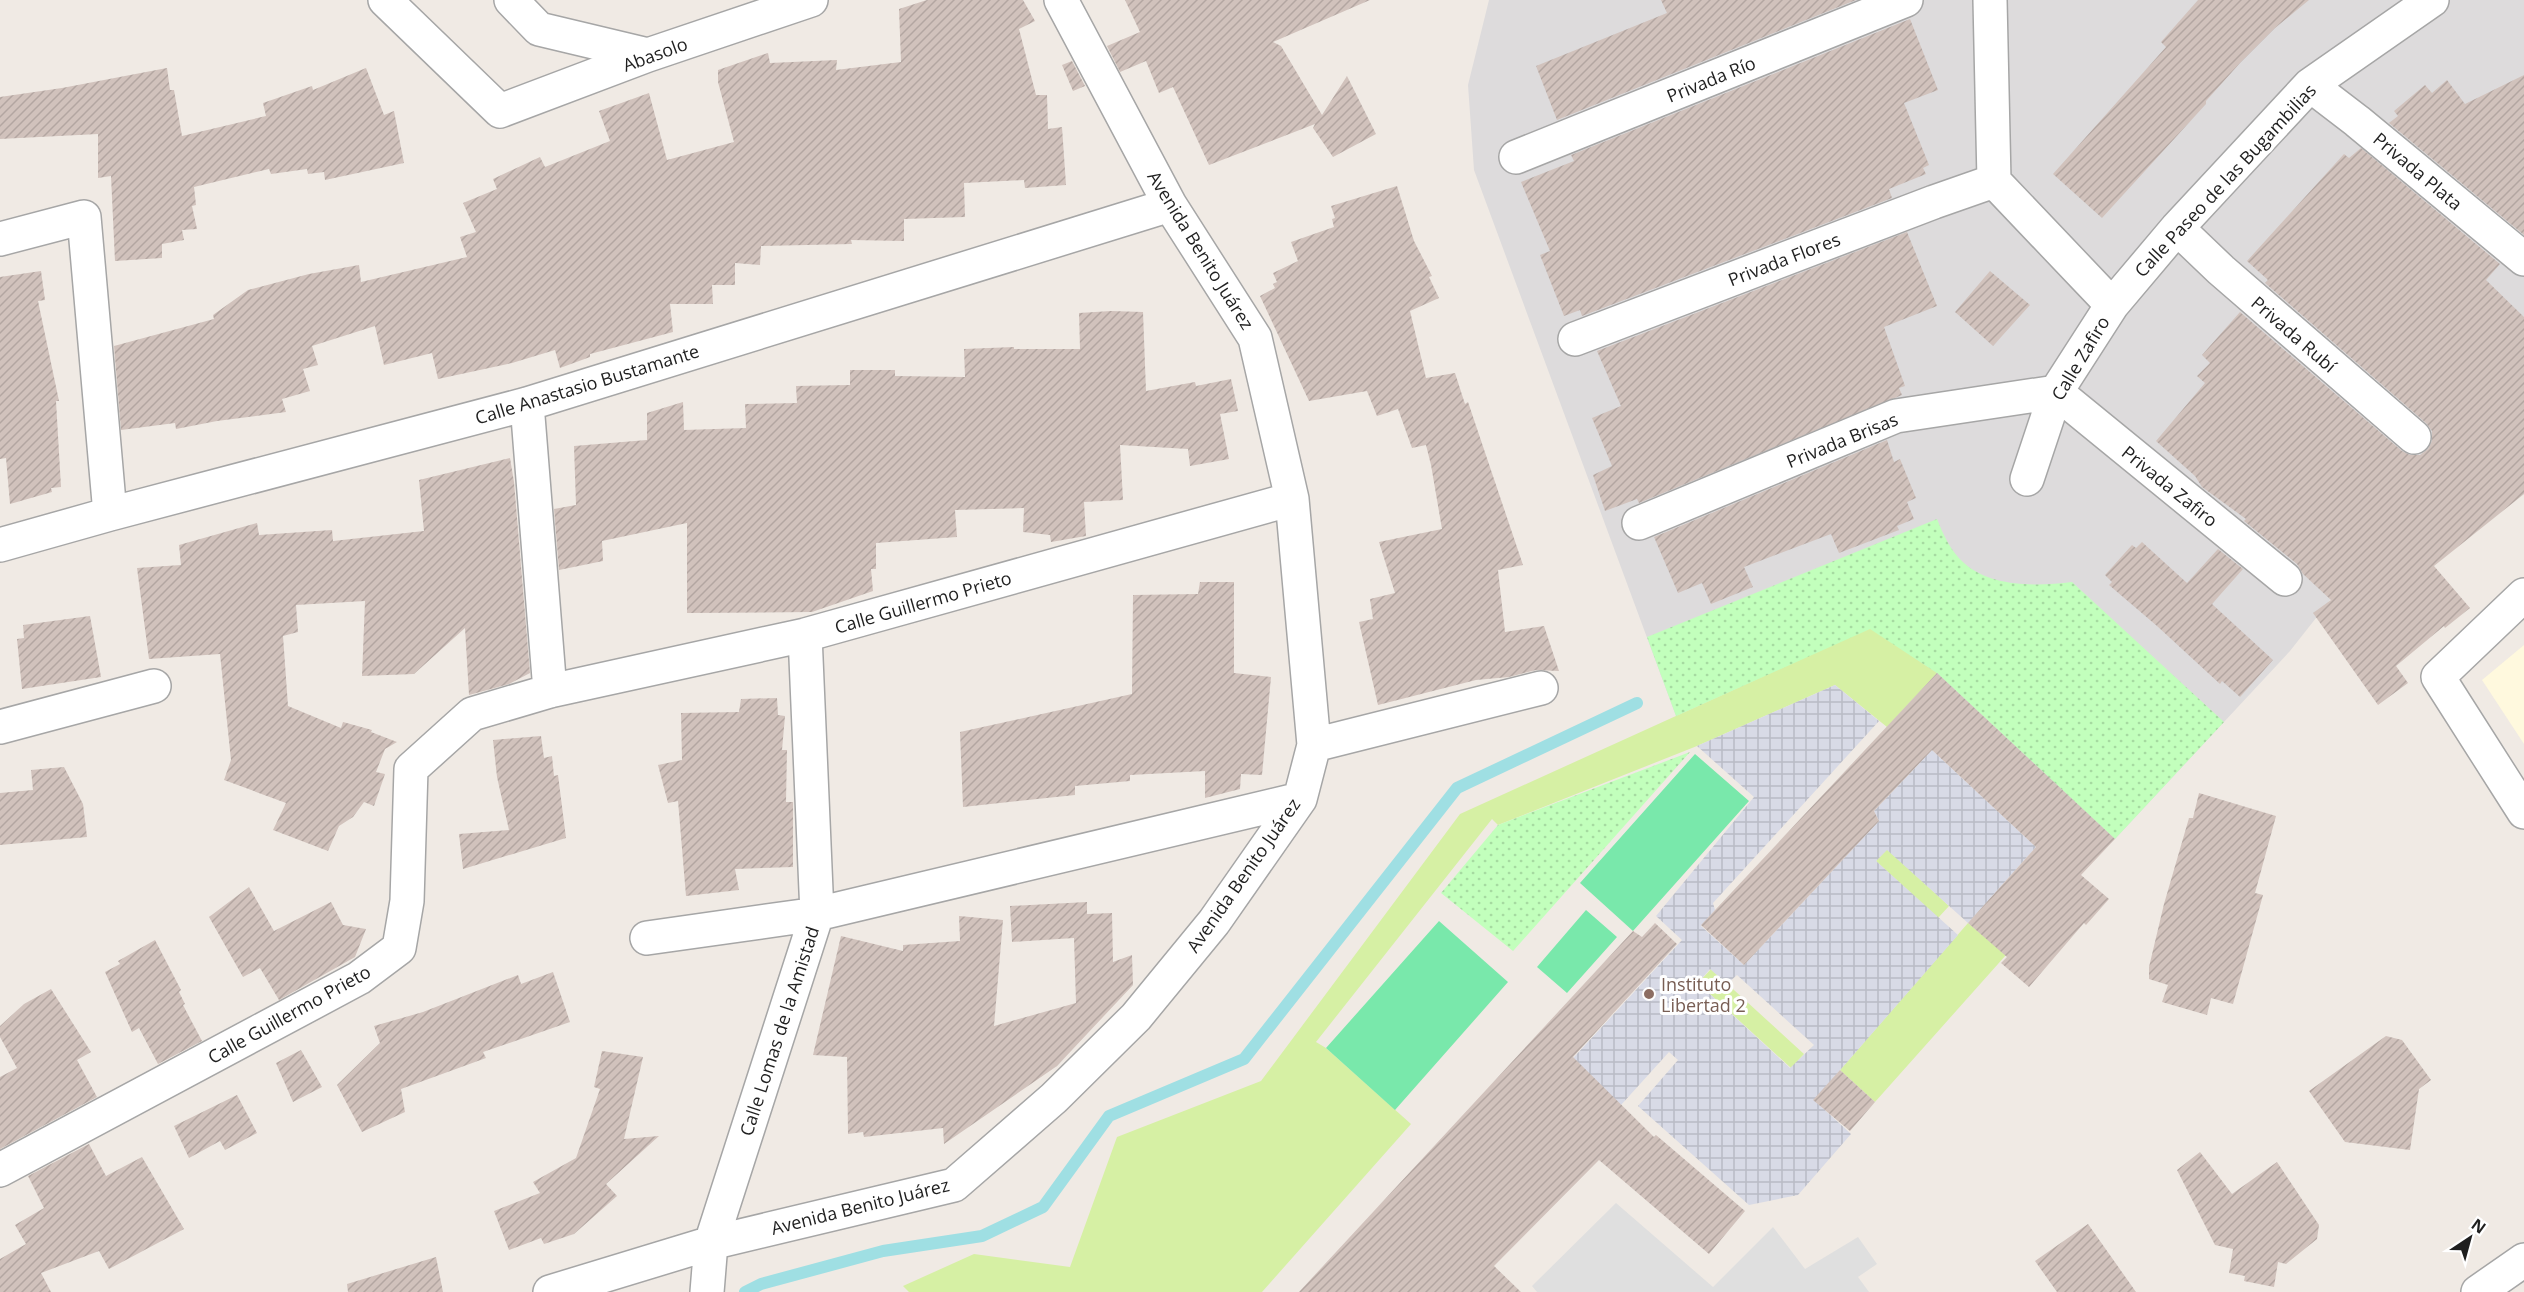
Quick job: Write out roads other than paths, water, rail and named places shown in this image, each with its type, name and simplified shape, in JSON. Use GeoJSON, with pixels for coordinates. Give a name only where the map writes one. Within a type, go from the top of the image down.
{"type":"FeatureCollection","features":[{"type":"Feature","properties":{"kind":"street","name":"Abasolo"},"geometry":{"type":"LineString","coordinates":[[385,0],[500,111],[648,55],[811,0]]}},
{"type":"Feature","properties":{"kind":"street"},"geometry":{"type":"LineString","coordinates":[[511,0],[539,29],[648,55]]}},
{"type":"Feature","properties":{"kind":"street","name":"Avenida Benito Juárez"},"geometry":{"type":"LineString","coordinates":[[550,1292],[711,1243],[954,1185],[1054,1098],[1136,1017],[1214,922],[1300,799],[1314,745],[1293,499],[1255,338],[1170,205],[1061,0]]}},
{"type":"Feature","properties":{"kind":"street","name":"Privada Río"},"geometry":{"type":"LineString","coordinates":[[1516,157],[1906,0]]}},
{"type":"Feature","properties":{"kind":"street"},"geometry":{"type":"LineString","coordinates":[[1990,0],[1994,181],[2112,305]]}},
{"type":"Feature","properties":{"kind":"street","name":"Calle Paseo de las Bugambilias"},"geometry":{"type":"LineString","coordinates":[[2112,305],[2177,228],[2310,85],[2432,0]]}},
{"type":"Feature","properties":{"kind":"street","name":"Privada Plata"},"geometry":{"type":"LineString","coordinates":[[2310,85],[2357,121],[2524,260]]}},
{"type":"Feature","properties":{"kind":"street","name":"Privada Flores"},"geometry":{"type":"LineString","coordinates":[[1575,339],[1994,181]]}},
{"type":"Feature","properties":{"kind":"street","name":"Calle Anastasio Bustamante"},"geometry":{"type":"LineString","coordinates":[[0,545],[527,404],[1170,205]]}},
{"type":"Feature","properties":{"kind":"street"},"geometry":{"type":"LineString","coordinates":[[0,240],[84,217],[110,514]]}},
{"type":"Feature","properties":{"kind":"street","name":"Privada Rubí"},"geometry":{"type":"LineString","coordinates":[[2177,228],[2221,270],[2414,436]]}},
{"type":"Feature","properties":{"kind":"street","name":"Calle Zafiro"},"geometry":{"type":"LineString","coordinates":[[2027,479],[2056,392],[2112,305]]}},
{"type":"Feature","properties":{"kind":"street","name":"Privada Brisas"},"geometry":{"type":"LineString","coordinates":[[1639,523],[1896,416],[2056,392]]}},
{"type":"Feature","properties":{"kind":"street","name":"Privada Zafiro"},"geometry":{"type":"LineString","coordinates":[[2056,392],[2285,579]]}},
{"type":"Feature","properties":{"kind":"street"},"geometry":{"type":"LineString","coordinates":[[527,404],[550,691]]}},
{"type":"Feature","properties":{"kind":"street","name":"Calle Guillermo Prieto"},"geometry":{"type":"LineString","coordinates":[[0,1170],[359,978],[399,948],[407,901],[411,770],[472,714],[550,691],[805,635],[1293,499]]}},
{"type":"Feature","properties":{"kind":"street"},"geometry":{"type":"LineString","coordinates":[[2524,595],[2438,677],[2524,812]]}},
{"type":"Feature","properties":{"kind":"street","name":"Calle Lomas de la Amistad"},"geometry":{"type":"LineString","coordinates":[[707,1290],[711,1243],[817,914],[805,635]]}},
{"type":"Feature","properties":{"kind":"street"},"geometry":{"type":"LineString","coordinates":[[0,727],[154,686]]}},
{"type":"Feature","properties":{"kind":"street"},"geometry":{"type":"LineString","coordinates":[[1314,745],[1541,688]]}},
{"type":"Feature","properties":{"kind":"street"},"geometry":{"type":"LineString","coordinates":[[647,938],[817,914],[1300,799]]}},
{"type":"Feature","properties":{"kind":"street"},"geometry":{"type":"LineString","coordinates":[[2478,1292],[2524,1260]]}},
{"type":"Feature","properties":{"kind":"waterway"},"geometry":{"type":"LineString","coordinates":[[745,1292],[761,1284],[883,1251],[982,1236],[1043,1207],[1109,1116],[1244,1059],[1457,788],[1637,703]]}},
{"type":"Feature","properties":{"kind":"place","name":"Instituto Libertad 2"},"geometry":{"type":"Point","coordinates":[1649,994]}}]}
